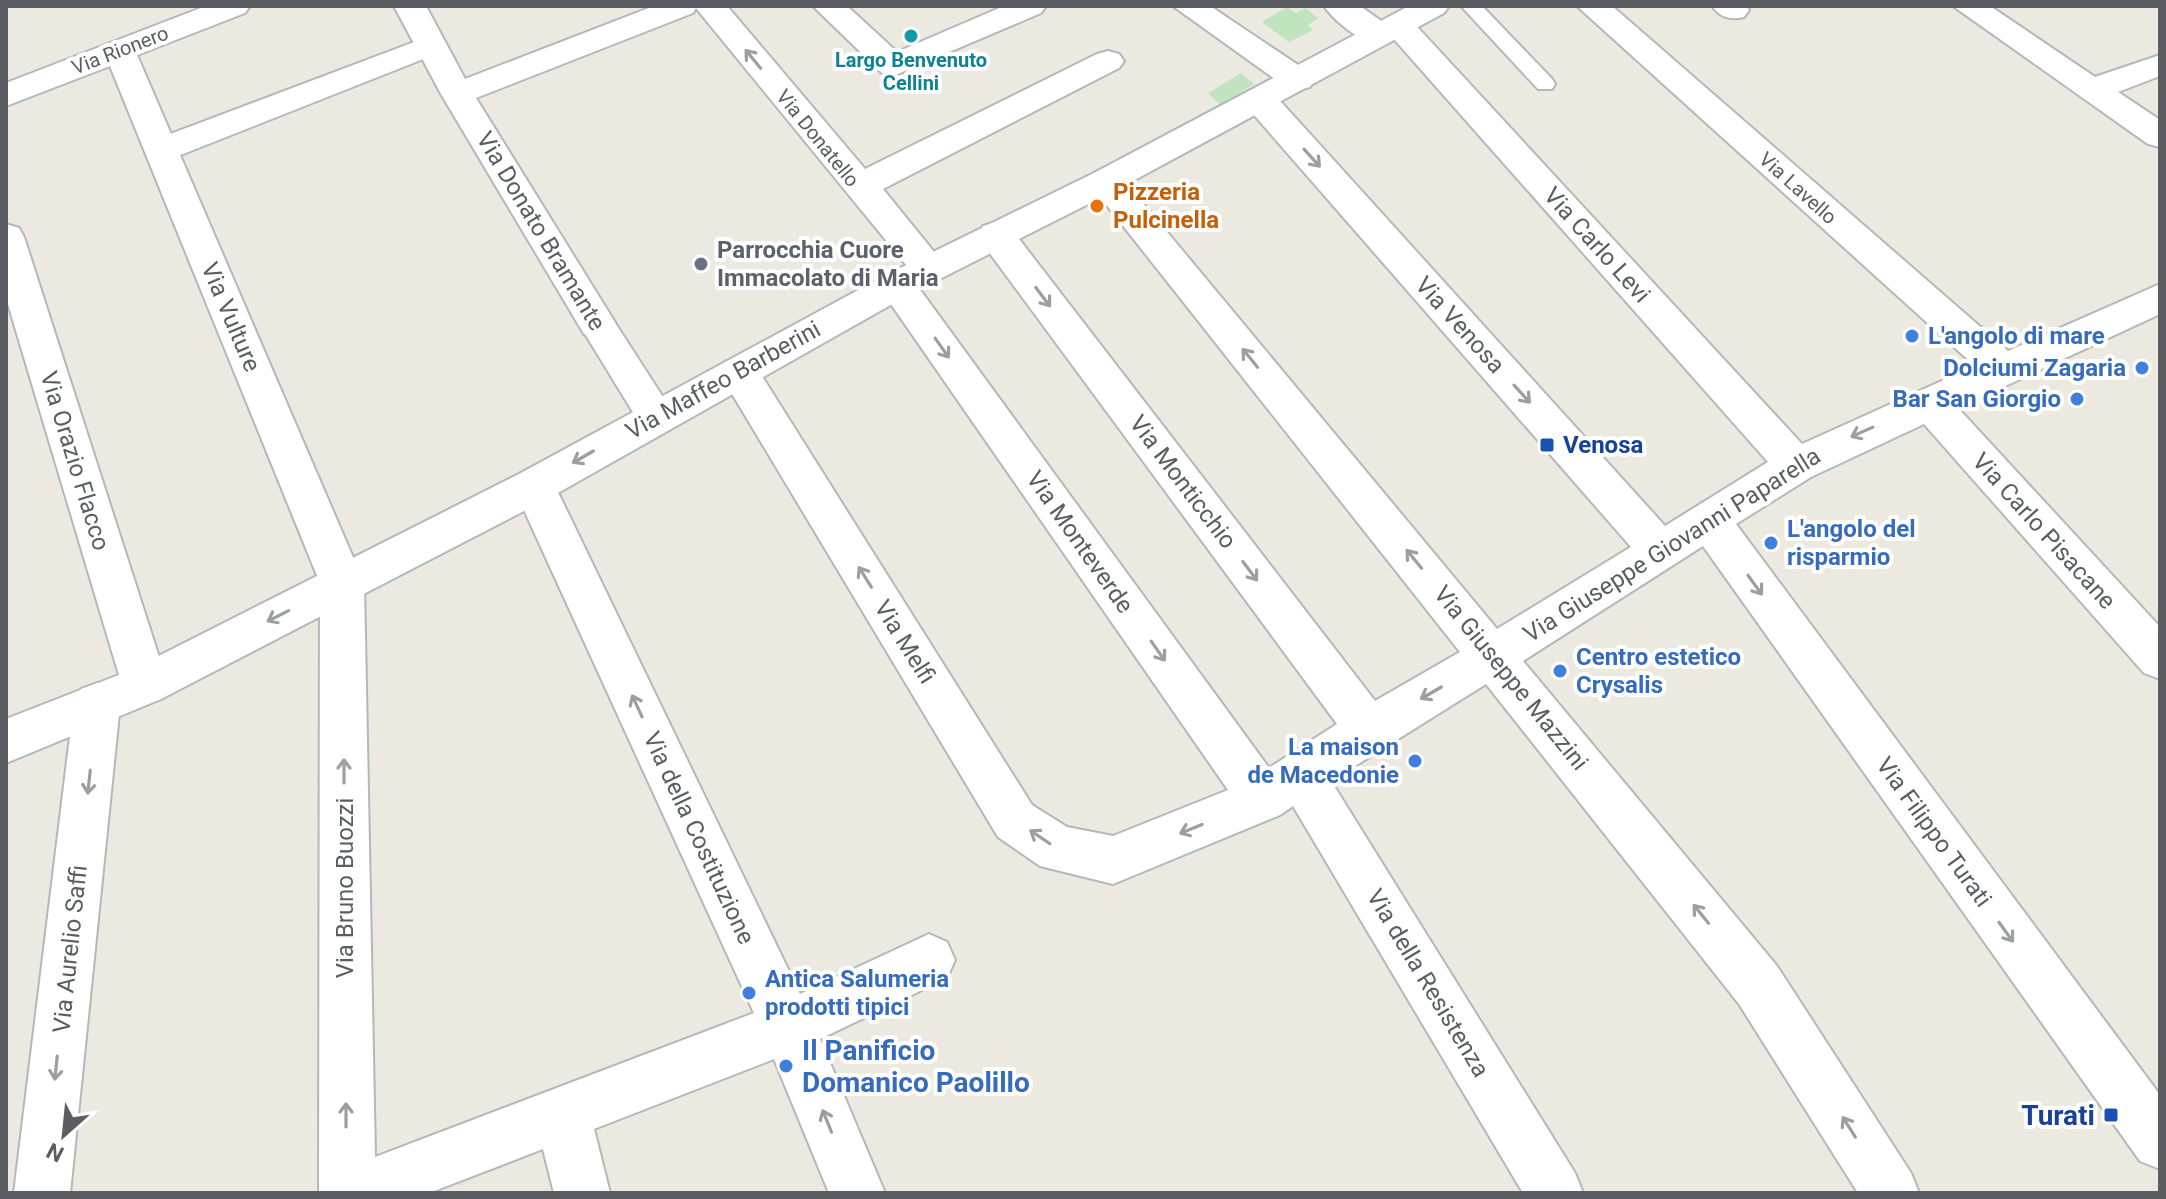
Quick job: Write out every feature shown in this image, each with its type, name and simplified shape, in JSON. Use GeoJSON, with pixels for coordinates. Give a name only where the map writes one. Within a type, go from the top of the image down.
{"type":"FeatureCollection","features":[{"type":"Feature","properties":{"kind":"street","name":"Via Rionero"},"geometry":{"type":"LineString","coordinates":[[6,95],[234,6]]}},
{"type":"Feature","properties":{"kind":"street","name":"Via Donato Bramante"},"geometry":{"type":"LineString","coordinates":[[410,6],[457,94],[655,416]]}},
{"type":"Feature","properties":{"kind":"street"},"geometry":{"type":"LineString","coordinates":[[457,94],[682,6]]}},
{"type":"Feature","properties":{"kind":"street"},"geometry":{"type":"LineString","coordinates":[[829,6],[893,66],[1030,6]]}},
{"type":"Feature","properties":{"kind":"street"},"geometry":{"type":"LineString","coordinates":[[1189,6],[1298,80]]}},
{"type":"Feature","properties":{"kind":"street","name":"Via Carlo Levi"},"geometry":{"type":"LineString","coordinates":[[1340,6],[1388,30],[1796,465]]}},
{"type":"Feature","properties":{"kind":"street","name":"Via Maffeo Barberini"},"geometry":{"type":"LineString","coordinates":[[7,732],[97,704],[145,685],[534,486],[655,416],[913,276],[1106,181],[1433,6]]}},
{"type":"Feature","properties":{"kind":"street","name":"Via Lavello"},"geometry":{"type":"LineString","coordinates":[[1593,6],[2003,369]]}},
{"type":"Feature","properties":{"kind":"street"},"geometry":{"type":"LineString","coordinates":[[1969,6],[2160,136]]}},
{"type":"Feature","properties":{"kind":"street","name":"Via Donatello"},"geometry":{"type":"LineString","coordinates":[[720,9],[858,187],[913,276]]}},
{"type":"Feature","properties":{"kind":"street"},"geometry":{"type":"LineString","coordinates":[[161,150],[430,45]]}},
{"type":"Feature","properties":{"kind":"street","name":"Via Vulture"},"geometry":{"type":"LineString","coordinates":[[119,50],[342,583]]}},
{"type":"Feature","properties":{"kind":"street"},"geometry":{"type":"LineString","coordinates":[[858,187],[1108,61]]}},
{"type":"Feature","properties":{"kind":"street"},"geometry":{"type":"LineString","coordinates":[[2090,90],[2160,65]]}},
{"type":"Feature","properties":{"kind":"street","name":"Via Venosa"},"geometry":{"type":"LineString","coordinates":[[1260,100],[1660,550]]}},
{"type":"Feature","properties":{"kind":"street","name":"Via Giuseppe Mazzini"},"geometry":{"type":"LineString","coordinates":[[1106,181],[1758,985],[1891,1193]]}},
{"type":"Feature","properties":{"kind":"street","name":"Via Monticchio"},"geometry":{"type":"LineString","coordinates":[[996,235],[1369,729]]}},
{"type":"Feature","properties":{"kind":"street","name":"Via Orazio Flacco"},"geometry":{"type":"LineString","coordinates":[[6,237],[145,685]]}},
{"type":"Feature","properties":{"kind":"street","name":"Via Monteverde"},"geometry":{"type":"LineString","coordinates":[[913,276],[1281,786]]}},
{"type":"Feature","properties":{"kind":"street","name":"Via Giuseppe Giovanni Paparella"},"geometry":{"type":"LineString","coordinates":[[1113,860],[1281,786],[1369,729],[1710,522],[1796,465],[2160,298]]}},
{"type":"Feature","properties":{"kind":"street","name":"Via Melfi"},"geometry":{"type":"LineString","coordinates":[[739,372],[1015,821],[1057,849],[1113,860]]}},
{"type":"Feature","properties":{"kind":"street","name":"Via Carlo Pisacane"},"geometry":{"type":"LineString","coordinates":[[1929,403],[2160,659]]}},
{"type":"Feature","properties":{"kind":"street","name":"Via della Costituzione"},"geometry":{"type":"LineString","coordinates":[[534,486],[788,1027],[857,1193]]}},
{"type":"Feature","properties":{"kind":"street","name":"Via Filippo Turati"},"geometry":{"type":"LineString","coordinates":[[1710,522],[2160,1141]]}},
{"type":"Feature","properties":{"kind":"street","name":"Via Bruno Buozzi"},"geometry":{"type":"LineString","coordinates":[[342,583],[347,1193]]}},
{"type":"Feature","properties":{"kind":"street","name":"Via Aurelio Saffi"},"geometry":{"type":"LineString","coordinates":[[42,1193],[97,704]]}},
{"type":"Feature","properties":{"kind":"street","name":"Via della Resistenza"},"geometry":{"type":"LineString","coordinates":[[1281,786],[1555,1193]]}},
{"type":"Feature","properties":{"kind":"street"},"geometry":{"type":"LineString","coordinates":[[355,1193],[788,1027],[929,960]]}},
{"type":"Feature","properties":{"kind":"street"},"geometry":{"type":"LineString","coordinates":[[563,1115],[582,1193]]}},
{"type":"Feature","properties":{"kind":"lane"},"geometry":{"type":"LineString","coordinates":[[1471,6],[1545,84]]}},
{"type":"Feature","properties":{"kind":"green space"},"geometry":{"type":"Polygon","coordinates":[[[1287,7],[1296,13],[1305,8],[1318,18],[1308,25],[1313,30],[1289,42],[1262,22],[1287,7]]]}},
{"type":"Feature","properties":{"kind":"green space"},"geometry":{"type":"Polygon","coordinates":[[[1241,73],[1254,84],[1220,105],[1208,93],[1241,73]]]}},
{"type":"Feature","properties":{"kind":"place","name":"Largo Benvenuto Cellini"},"geometry":{"type":"Point","coordinates":[911,36]}},
{"type":"Feature","properties":{"kind":"place","name":"Pizzeria Pulcinella"},"geometry":{"type":"Point","coordinates":[1097,206]}},
{"type":"Feature","properties":{"kind":"place","name":"Parrocchia Cuore Immacolato di Maria"},"geometry":{"type":"Point","coordinates":[701,264]}},
{"type":"Feature","properties":{"kind":"place","name":"L'angolo di mare"},"geometry":{"type":"Point","coordinates":[1912,336]}},
{"type":"Feature","properties":{"kind":"place","name":"Dolciumi Zagaria"},"geometry":{"type":"Point","coordinates":[2142,368]}},
{"type":"Feature","properties":{"kind":"place","name":"Bar San Giorgio"},"geometry":{"type":"Point","coordinates":[2077,399]}},
{"type":"Feature","properties":{"kind":"place","name":"Venosa"},"geometry":{"type":"Point","coordinates":[1547,445]}},
{"type":"Feature","properties":{"kind":"place","name":"L'angolo del risparmio"},"geometry":{"type":"Point","coordinates":[1771,543]}},
{"type":"Feature","properties":{"kind":"place","name":"Centro estetico Crysalis"},"geometry":{"type":"Point","coordinates":[1560,671]}},
{"type":"Feature","properties":{"kind":"place","name":"La maison de Macedonie"},"geometry":{"type":"Point","coordinates":[1415,761]}},
{"type":"Feature","properties":{"kind":"place","name":"Antica Salumeria prodotti tipici"},"geometry":{"type":"Point","coordinates":[749,993]}},
{"type":"Feature","properties":{"kind":"place","name":"Il Panificio Domanico Paolillo"},"geometry":{"type":"Point","coordinates":[786,1066]}},
{"type":"Feature","properties":{"kind":"place","name":"Turati"},"geometry":{"type":"Point","coordinates":[2111,1115]}}]}
